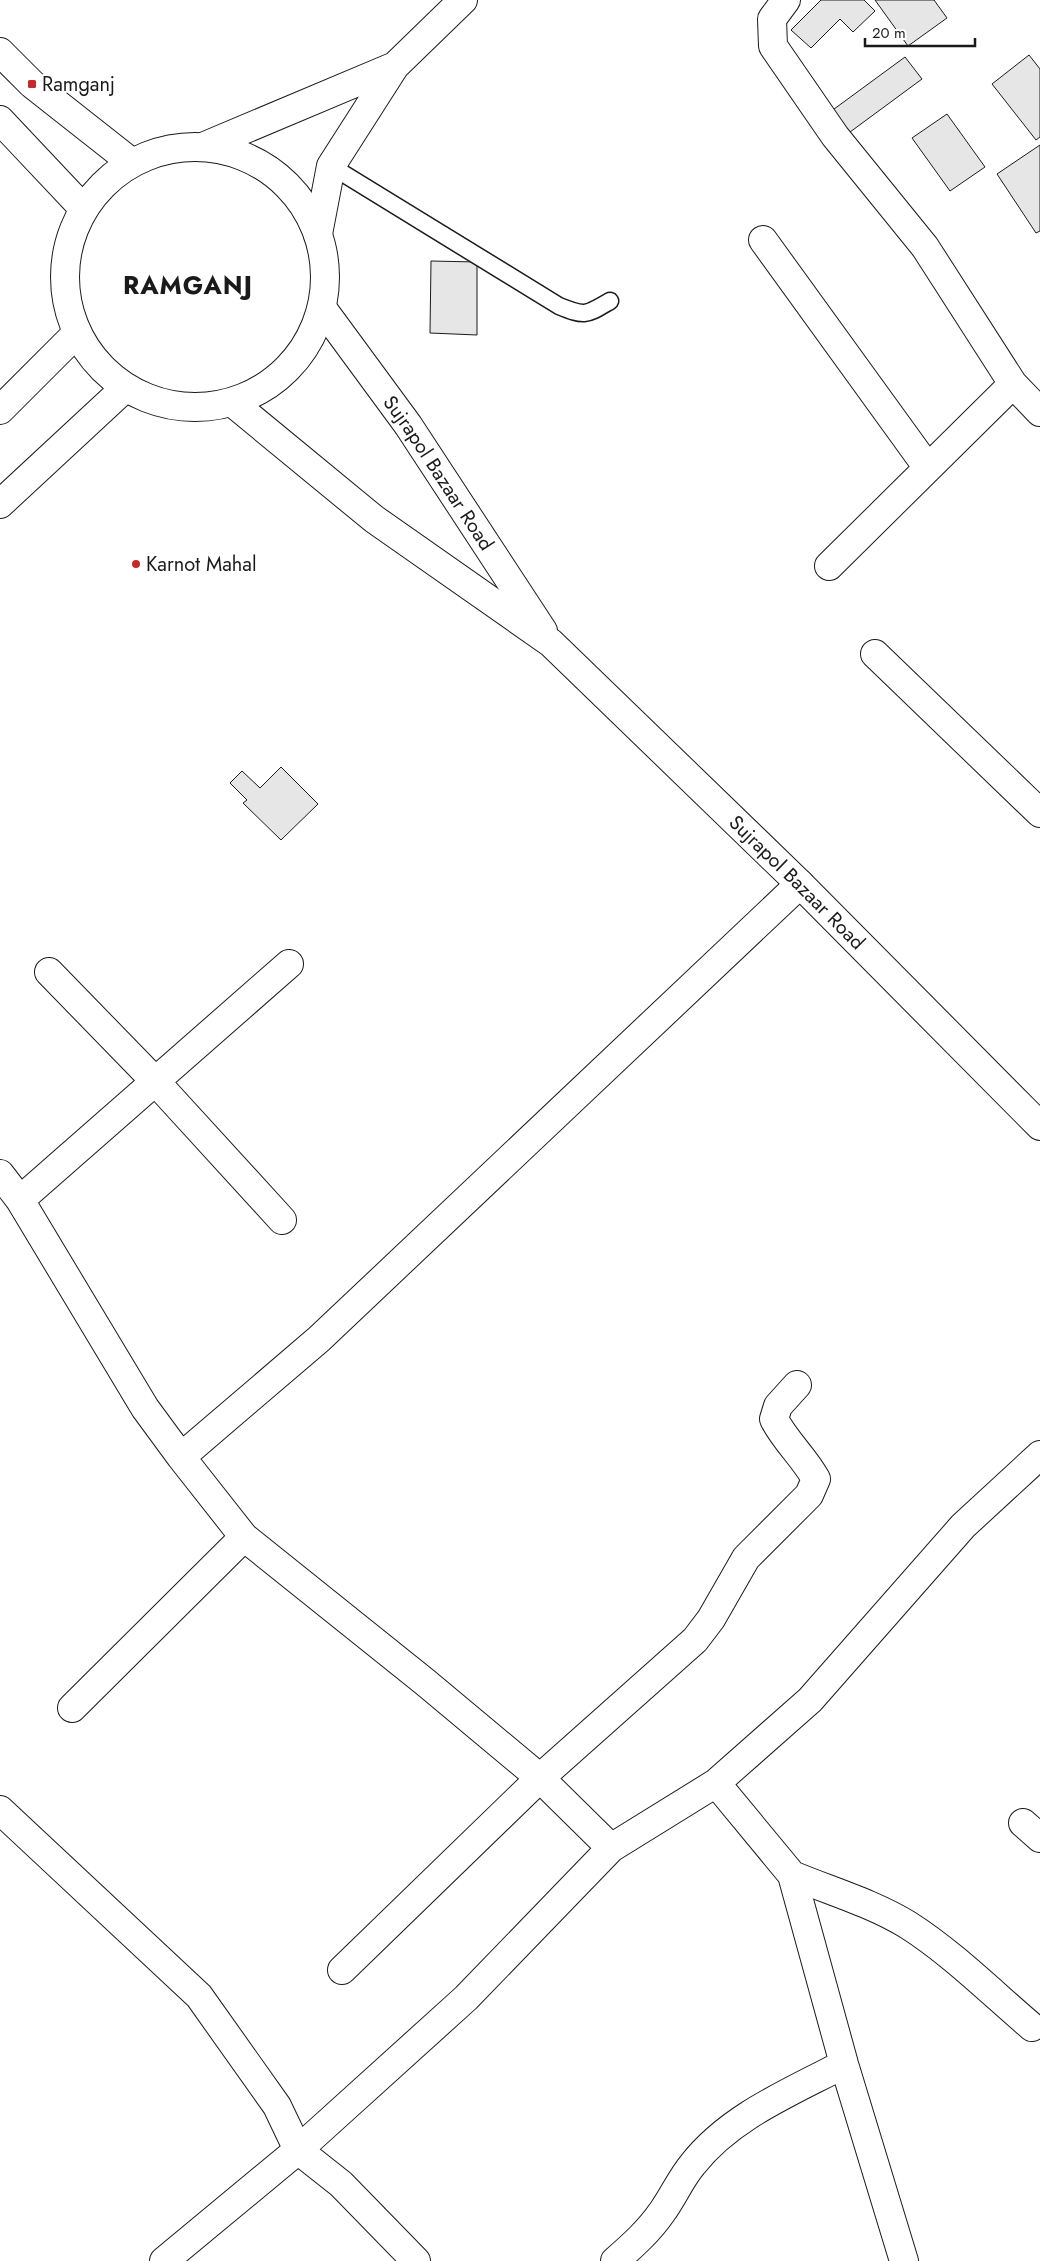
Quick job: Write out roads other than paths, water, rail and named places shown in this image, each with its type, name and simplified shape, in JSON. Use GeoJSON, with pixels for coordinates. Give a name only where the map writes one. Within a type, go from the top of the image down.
{"type":"FeatureCollection","features":[{"type":"Feature","properties":{"kind":"street"},"geometry":{"type":"LineString","coordinates":[[318,234],[331,166],[395,66],[463,0]]}},
{"type":"Feature","properties":{"kind":"street"},"geometry":{"type":"LineString","coordinates":[[786,0],[772,19],[773,46],[835,136],[925,247],[1013,384],[1037,403]]}},
{"type":"Feature","properties":{"kind":"street"},"geometry":{"type":"LineString","coordinates":[[0,52],[32,84],[131,162]]}},
{"type":"Feature","properties":{"kind":"street"},"geometry":{"type":"LineString","coordinates":[[205,146],[257,162],[294,192],[318,234],[325,271],[322,308],[309,342],[286,371],[256,393],[233,403],[196,408],[159,403],[124,388],[76,334],[66,303],[63,270],[68,237],[82,207],[131,162],[154,152],[171,148],[205,146],[395,66]]}},
{"type":"Feature","properties":{"kind":"street"},"geometry":{"type":"LineString","coordinates":[[0,120],[82,207]]}},
{"type":"Feature","properties":{"kind":"street"},"geometry":{"type":"LineString","coordinates":[[763,240],[928,468]]}},
{"type":"Feature","properties":{"kind":"street","name":"Sujrapol Bazaar Road"},"geometry":{"type":"LineString","coordinates":[[322,308],[408,425],[551,643]]}},
{"type":"Feature","properties":{"kind":"street"},"geometry":{"type":"LineString","coordinates":[[0,410],[76,334]]}},
{"type":"Feature","properties":{"kind":"street"},"geometry":{"type":"LineString","coordinates":[[829,566],[1013,384]]}},
{"type":"Feature","properties":{"kind":"street"},"geometry":{"type":"LineString","coordinates":[[0,504],[124,388]]}},
{"type":"Feature","properties":{"kind":"street","name":"Sujrapol Bazaar Road"},"geometry":{"type":"LineString","coordinates":[[233,403],[374,519],[551,643],[800,884],[1040,1126]]}},
{"type":"Feature","properties":{"kind":"street"},"geometry":{"type":"LineString","coordinates":[[875,654],[1040,813]]}},
{"type":"Feature","properties":{"kind":"street"},"geometry":{"type":"LineString","coordinates":[[181,1457],[319,1339],[800,884]]}},
{"type":"Feature","properties":{"kind":"street"},"geometry":{"type":"LineString","coordinates":[[20,1200],[289,964]]}},
{"type":"Feature","properties":{"kind":"street"},"geometry":{"type":"LineString","coordinates":[[49,972],[155,1081],[282,1220]]}},
{"type":"Feature","properties":{"kind":"street"},"geometry":{"type":"LineString","coordinates":[[0,1174],[20,1200],[145,1408],[244,1537],[425,1682],[540,1778],[611,1848]]}},
{"type":"Feature","properties":{"kind":"street"},"geometry":{"type":"LineString","coordinates":[[342,1970],[540,1778],[695,1640],[711,1619],[746,1558],[809,1494],[816,1479],[808,1464],[780,1430],[774,1419],[778,1406],[797,1386]]}},
{"type":"Feature","properties":{"kind":"street"},"geometry":{"type":"LineString","coordinates":[[168,2260],[298,2150],[466,1998],[611,1848],[716,1783],[810,1700],[964,1526],[1040,1455]]}},
{"type":"Feature","properties":{"kind":"street"},"geometry":{"type":"LineString","coordinates":[[72,1708],[244,1537]]}},
{"type":"Feature","properties":{"kind":"street"},"geometry":{"type":"LineString","coordinates":[[716,1783],[792,1875],[844,2064],[904,2261]]}},
{"type":"Feature","properties":{"kind":"street"},"geometry":{"type":"LineString","coordinates":[[0,1810],[199,1996],[277,2106],[298,2150],[341,2184],[416,2261]]}},
{"type":"Feature","properties":{"kind":"street"},"geometry":{"type":"LineString","coordinates":[[792,1875],[869,1906],[907,1925],[939,1948],[1032,2027]]}},
{"type":"Feature","properties":{"kind":"street"},"geometry":{"type":"LineString","coordinates":[[615,2261],[643,2236],[662,2212],[692,2164],[729,2128],[774,2101],[844,2064]]}},
{"type":"Feature","properties":{"kind":"lane"},"geometry":{"type":"LineString","coordinates":[[331,166],[559,306],[579,314],[590,312],[610,301]]}},
{"type":"Feature","properties":{"kind":"place","name":"Ramganj"},"geometry":{"type":"Point","coordinates":[32,84]}},
{"type":"Feature","properties":{"kind":"place","name":"Karnot Mahal"},"geometry":{"type":"Point","coordinates":[136,564]}},
{"type":"Feature","properties":{"kind":"district","name":"RAMGANJ"},"geometry":{"type":"Point","coordinates":[188,285]}}]}
